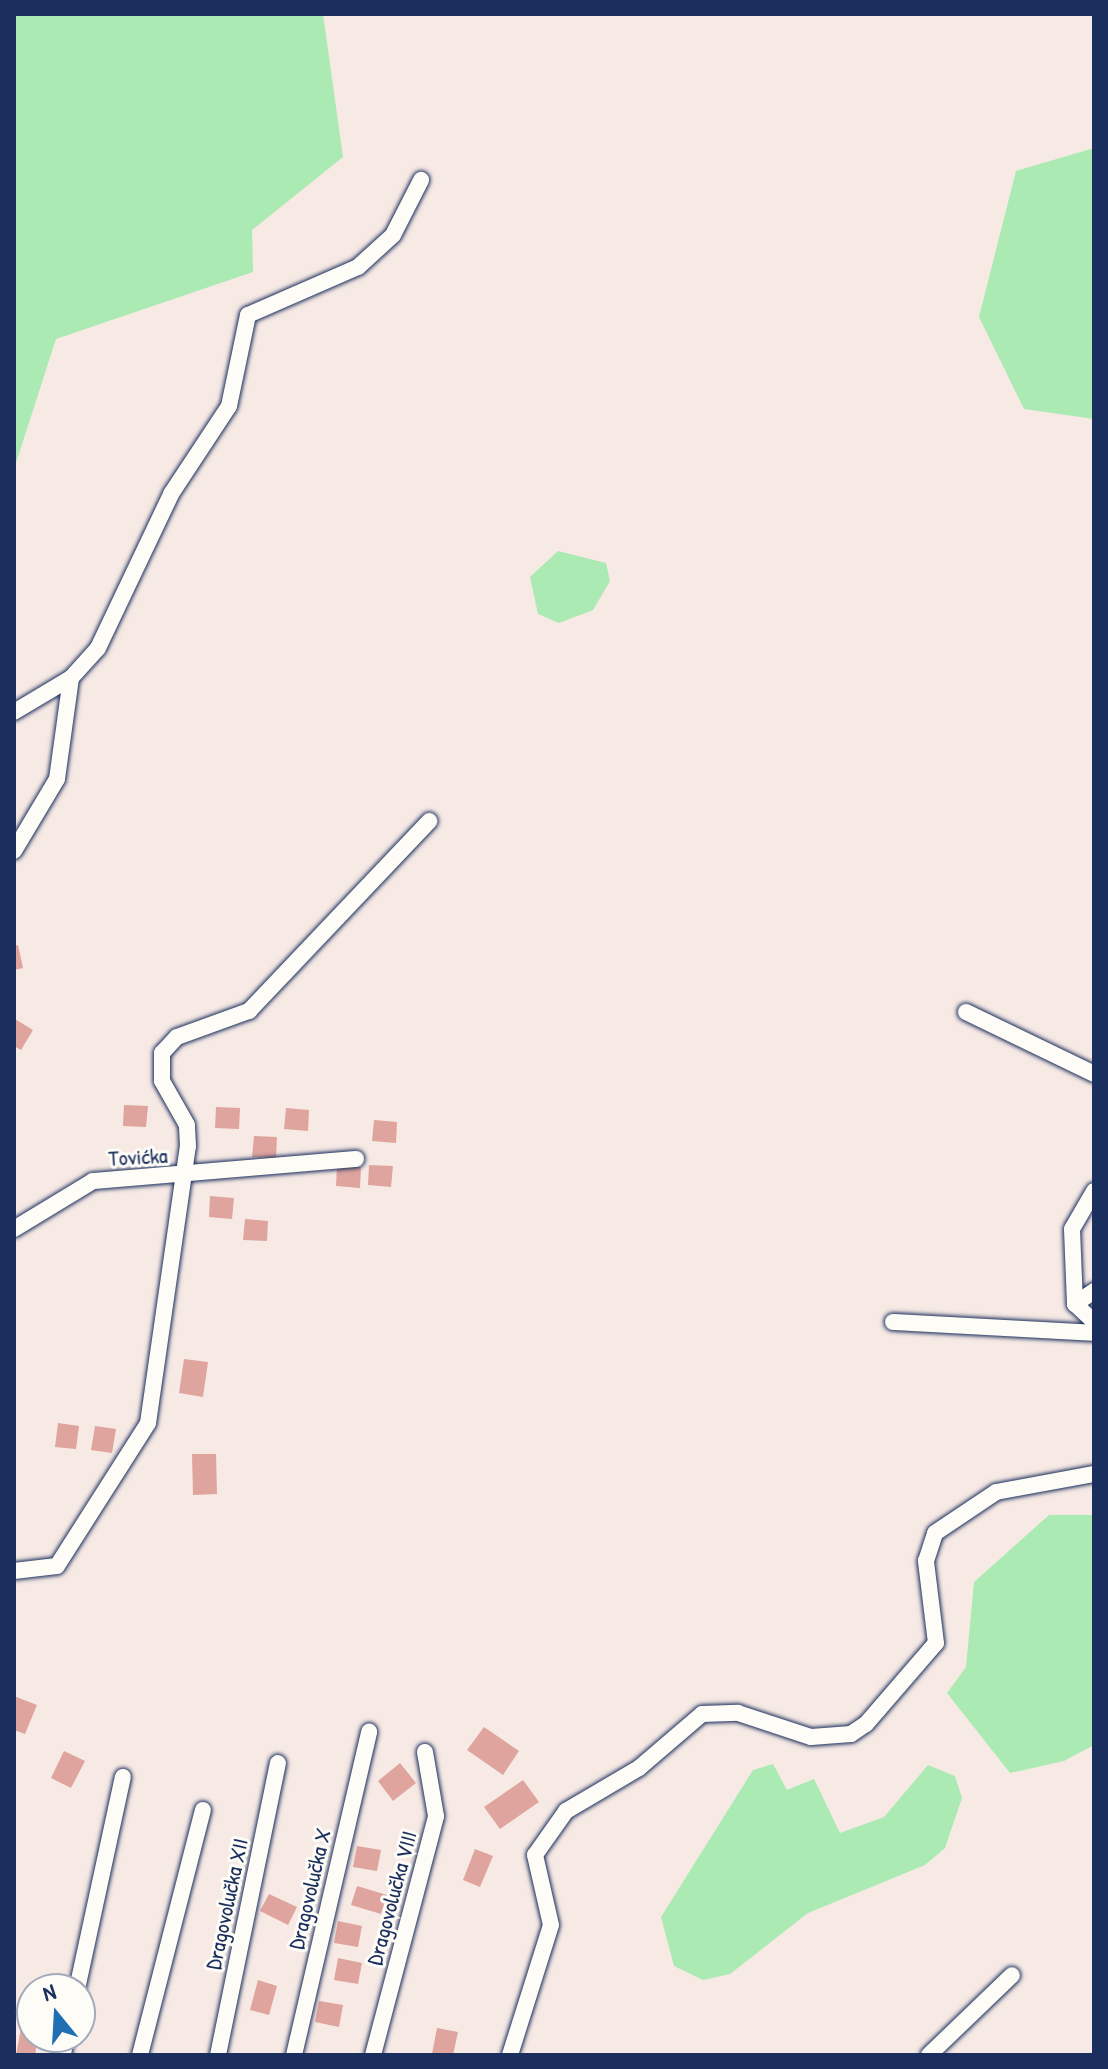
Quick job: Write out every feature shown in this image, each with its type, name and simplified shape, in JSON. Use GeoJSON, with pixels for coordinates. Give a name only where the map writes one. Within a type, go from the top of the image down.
{"type":"FeatureCollection","features":[{"type":"Feature","properties":{"kind":"street"},"geometry":{"type":"LineString","coordinates":[[14,712],[71,678],[98,648],[171,494],[219,428],[248,315],[358,267],[393,235],[421,180]]}},
{"type":"Feature","properties":{"kind":"street"},"geometry":{"type":"LineString","coordinates":[[14,851],[57,779],[71,678]]}},
{"type":"Feature","properties":{"kind":"street"},"geometry":{"type":"LineString","coordinates":[[14,1571],[57,1566],[144,1433],[187,1125],[162,1081],[162,1053],[177,1037],[249,1011],[429,821]]}},
{"type":"Feature","properties":{"kind":"street"},"geometry":{"type":"LineString","coordinates":[[966,1012],[1094,1074]]}},
{"type":"Feature","properties":{"kind":"street","name":"Tovićka"},"geometry":{"type":"LineString","coordinates":[[14,1229],[93,1181],[182,1177],[356,1159]]}},
{"type":"Feature","properties":{"kind":"street"},"geometry":{"type":"LineString","coordinates":[[1094,1191],[1072,1229],[1075,1304],[1094,1322]]}},
{"type":"Feature","properties":{"kind":"street"},"geometry":{"type":"LineString","coordinates":[[1075,1304],[1094,1291]]}},
{"type":"Feature","properties":{"kind":"street"},"geometry":{"type":"LineString","coordinates":[[893,1322],[1094,1333]]}},
{"type":"Feature","properties":{"kind":"street"},"geometry":{"type":"LineString","coordinates":[[510,2055],[551,1925],[535,1855],[543,1836],[566,1811],[639,1768],[666,1741],[717,1710],[811,1737],[851,1734],[933,1651],[926,1561],[935,1533],[996,1492],[1094,1474]]}},
{"type":"Feature","properties":{"kind":"street","name":"Dragovolučka X"},"geometry":{"type":"LineString","coordinates":[[294,2055],[369,1732]]}},
{"type":"Feature","properties":{"kind":"street","name":"Dragovolučka VIII"},"geometry":{"type":"LineString","coordinates":[[373,2055],[436,1816],[425,1752]]}},
{"type":"Feature","properties":{"kind":"street","name":"Dragovolučka XII"},"geometry":{"type":"LineString","coordinates":[[218,2055],[278,1763]]}},
{"type":"Feature","properties":{"kind":"street"},"geometry":{"type":"LineString","coordinates":[[80,1973],[123,1777]]}},
{"type":"Feature","properties":{"kind":"street"},"geometry":{"type":"LineString","coordinates":[[140,2055],[203,1810]]}},
{"type":"Feature","properties":{"kind":"street"},"geometry":{"type":"LineString","coordinates":[[929,2055],[1012,1975]]}},
{"type":"Feature","properties":{"kind":"green space"},"geometry":{"type":"Polygon","coordinates":[[[14,14],[323,14],[343,157],[252,230],[253,272],[56,339],[14,469],[14,14]]]}},
{"type":"Feature","properties":{"kind":"green space"},"geometry":{"type":"Polygon","coordinates":[[[1094,148],[1094,419],[1024,409],[979,317],[1016,171],[1094,148]]]}},
{"type":"Feature","properties":{"kind":"green space"},"geometry":{"type":"Polygon","coordinates":[[[558,551],[606,563],[610,581],[593,610],[559,623],[538,614],[530,577],[558,551]]]}},
{"type":"Feature","properties":{"kind":"green space"},"geometry":{"type":"Polygon","coordinates":[[[1049,1515],[1094,1515],[1094,1745],[1064,1761],[1010,1773],[947,1693],[966,1667],[974,1582],[1049,1515]]]}},
{"type":"Feature","properties":{"kind":"green space"},"geometry":{"type":"Polygon","coordinates":[[[773,1764],[787,1790],[814,1779],[840,1833],[884,1817],[928,1765],[955,1776],[962,1798],[945,1848],[925,1865],[808,1913],[730,1974],[703,1980],[674,1966],[661,1917],[753,1770],[773,1764]]]}},
{"type":"Feature","properties":{"kind":"building"},"geometry":{"type":"Polygon","coordinates":[[[18,945],[23,968],[14,970],[14,946],[18,945]]]}},
{"type":"Feature","properties":{"kind":"building"},"geometry":{"type":"Polygon","coordinates":[[[15,1019],[33,1030],[21,1050],[14,1046],[15,1019]]]}},
{"type":"Feature","properties":{"kind":"building"},"geometry":{"type":"Polygon","coordinates":[[[124,1105],[148,1106],[146,1127],[123,1126],[124,1105]]]}},
{"type":"Feature","properties":{"kind":"building"},"geometry":{"type":"Polygon","coordinates":[[[216,1107],[240,1108],[239,1129],[215,1128],[216,1107]]]}},
{"type":"Feature","properties":{"kind":"building"},"geometry":{"type":"Polygon","coordinates":[[[286,1108],[309,1110],[308,1131],[284,1129],[286,1108]]]}},
{"type":"Feature","properties":{"kind":"building"},"geometry":{"type":"Polygon","coordinates":[[[374,1120],[397,1122],[396,1143],[372,1141],[374,1120]]]}},
{"type":"Feature","properties":{"kind":"building"},"geometry":{"type":"Polygon","coordinates":[[[254,1136],[277,1137],[276,1158],[252,1157],[254,1136]]]}},
{"type":"Feature","properties":{"kind":"building"},"geometry":{"type":"Polygon","coordinates":[[[337,1165],[361,1167],[360,1188],[336,1186],[337,1165]]]}},
{"type":"Feature","properties":{"kind":"building"},"geometry":{"type":"Polygon","coordinates":[[[369,1165],[393,1166],[391,1187],[368,1185],[369,1165]]]}},
{"type":"Feature","properties":{"kind":"building"},"geometry":{"type":"Polygon","coordinates":[[[210,1196],[234,1198],[232,1219],[209,1217],[210,1196]]]}},
{"type":"Feature","properties":{"kind":"building"},"geometry":{"type":"Polygon","coordinates":[[[245,1219],[268,1221],[267,1241],[243,1240],[245,1219]]]}},
{"type":"Feature","properties":{"kind":"building"},"geometry":{"type":"Polygon","coordinates":[[[184,1359],[208,1362],[203,1397],[179,1393],[184,1359]]]}},
{"type":"Feature","properties":{"kind":"building"},"geometry":{"type":"Polygon","coordinates":[[[58,1423],[79,1426],[76,1449],[55,1447],[58,1423]]]}},
{"type":"Feature","properties":{"kind":"building"},"geometry":{"type":"Polygon","coordinates":[[[95,1426],[116,1429],[112,1453],[91,1450],[95,1426]]]}},
{"type":"Feature","properties":{"kind":"building"},"geometry":{"type":"Polygon","coordinates":[[[192,1454],[216,1454],[217,1494],[193,1495],[192,1454]]]}},
{"type":"Feature","properties":{"kind":"building"},"geometry":{"type":"Polygon","coordinates":[[[14,1696],[37,1705],[25,1734],[14,1730],[14,1696]]]}},
{"type":"Feature","properties":{"kind":"building"},"geometry":{"type":"Polygon","coordinates":[[[484,1727],[519,1751],[503,1775],[467,1750],[484,1727]]]}},
{"type":"Feature","properties":{"kind":"building"},"geometry":{"type":"Polygon","coordinates":[[[64,1751],[85,1761],[71,1788],[51,1778],[64,1751]]]}},
{"type":"Feature","properties":{"kind":"building"},"geometry":{"type":"Polygon","coordinates":[[[400,1763],[416,1783],[393,1801],[378,1781],[400,1763]]]}},
{"type":"Feature","properties":{"kind":"building"},"geometry":{"type":"Polygon","coordinates":[[[523,1780],[539,1802],[500,1829],[484,1807],[523,1780]]]}},
{"type":"Feature","properties":{"kind":"building"},"geometry":{"type":"Polygon","coordinates":[[[357,1846],[381,1850],[377,1871],[353,1867],[357,1846]]]}},
{"type":"Feature","properties":{"kind":"building"},"geometry":{"type":"Polygon","coordinates":[[[475,1849],[493,1856],[480,1887],[463,1880],[475,1849]]]}},
{"type":"Feature","properties":{"kind":"building"},"geometry":{"type":"Polygon","coordinates":[[[357,1886],[387,1895],[381,1914],[351,1905],[357,1886]]]}},
{"type":"Feature","properties":{"kind":"building"},"geometry":{"type":"Polygon","coordinates":[[[269,1894],[297,1907],[288,1925],[260,1911],[269,1894]]]}},
{"type":"Feature","properties":{"kind":"building"},"geometry":{"type":"Polygon","coordinates":[[[338,1921],[362,1926],[358,1947],[334,1943],[338,1921]]]}},
{"type":"Feature","properties":{"kind":"building"},"geometry":{"type":"Polygon","coordinates":[[[338,1958],[362,1963],[358,1984],[334,1980],[338,1958]]]}},
{"type":"Feature","properties":{"kind":"building"},"geometry":{"type":"Polygon","coordinates":[[[258,1980],[277,1986],[269,2015],[250,2010],[258,1980]]]}},
{"type":"Feature","properties":{"kind":"building"},"geometry":{"type":"Polygon","coordinates":[[[319,2001],[343,2005],[339,2027],[315,2022],[319,2001]]]}},
{"type":"Feature","properties":{"kind":"building"},"geometry":{"type":"Polygon","coordinates":[[[437,2028],[458,2032],[453,2055],[432,2054],[437,2028]]]}}]}
